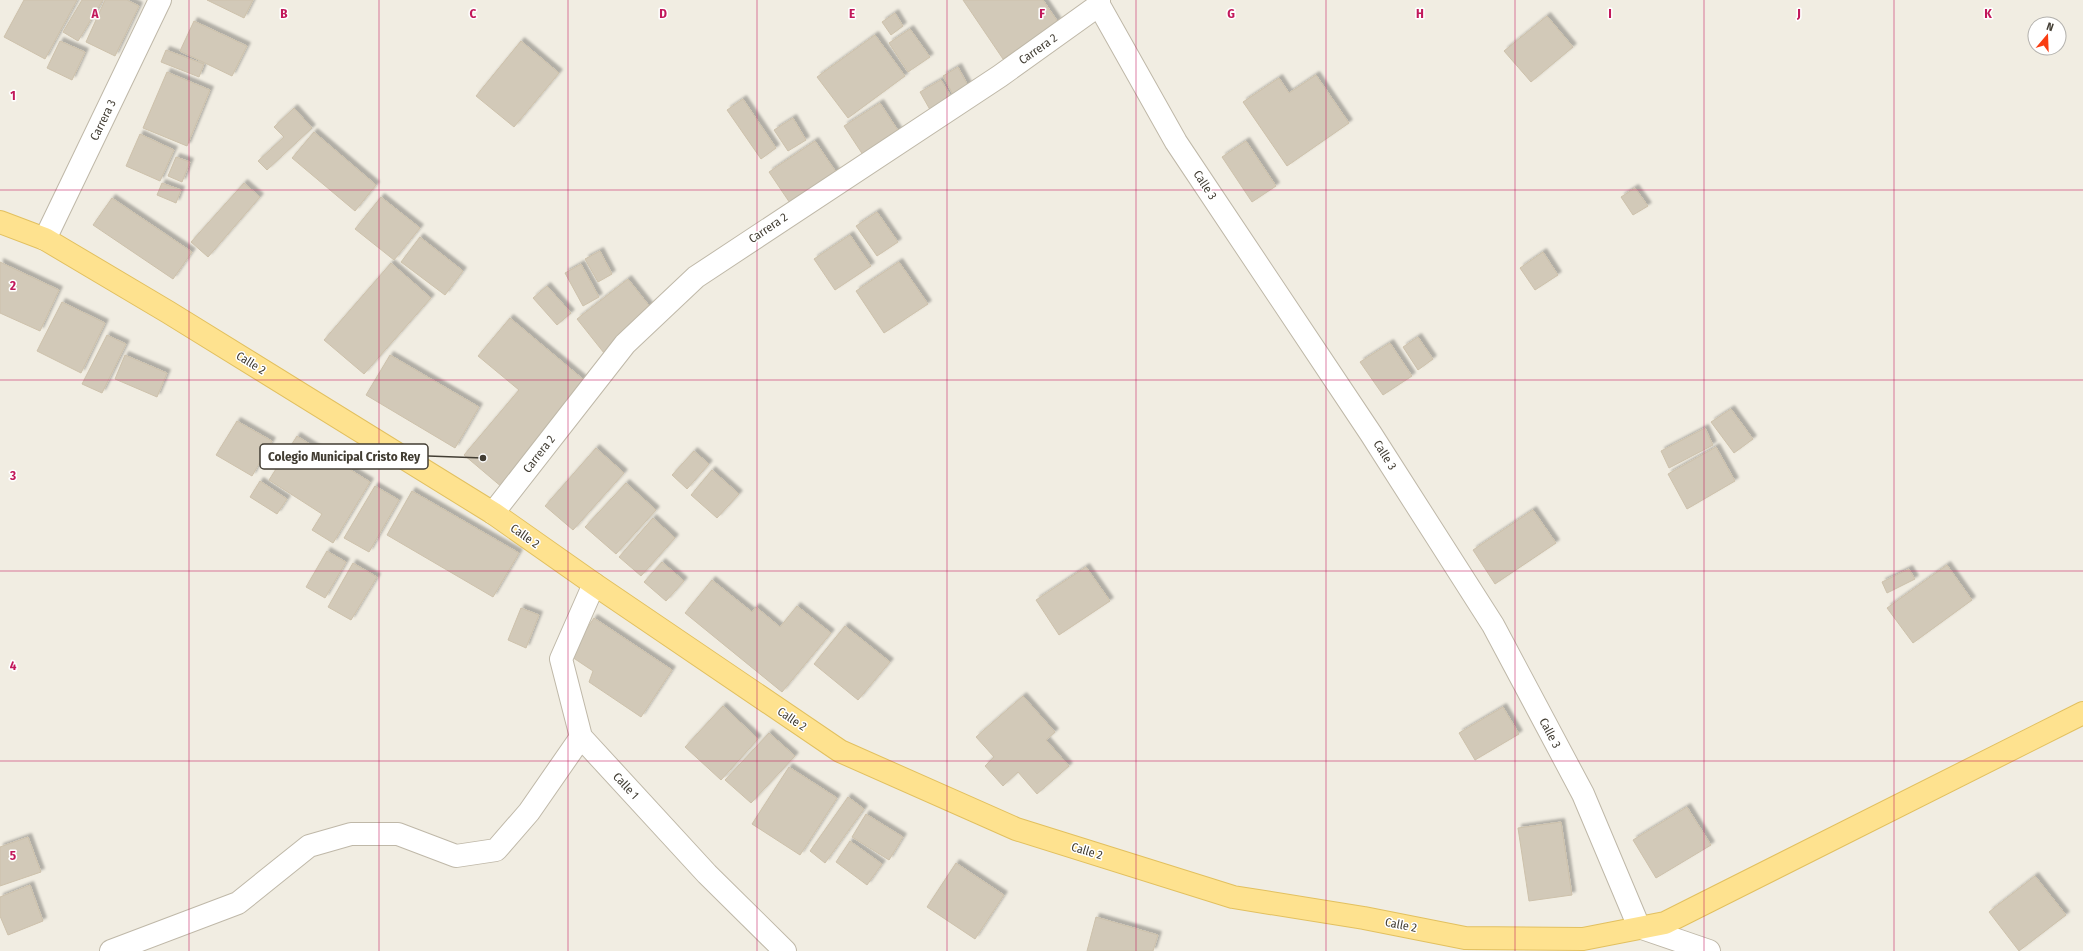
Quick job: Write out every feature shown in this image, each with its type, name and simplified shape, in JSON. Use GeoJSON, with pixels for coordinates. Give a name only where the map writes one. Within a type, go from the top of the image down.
{"type":"FeatureCollection","features":[{"type":"Feature","properties":{"kind":"main road","name":"Calle 2"},"geometry":{"type":"LineString","coordinates":[[0,222],[45,239],[168,312],[493,513],[594,584],[840,751],[1016,829],[1232,897],[1364,918],[1465,938],[1584,939],[1665,923],[2083,713]]}},
{"type":"Feature","properties":{"kind":"street","name":"Carrera 3"},"geometry":{"type":"LineString","coordinates":[[45,239],[160,0]]}},
{"type":"Feature","properties":{"kind":"street","name":"Carrera 2"},"geometry":{"type":"LineString","coordinates":[[493,513],[624,344],[696,276],[1000,76],[1099,3]]}},
{"type":"Feature","properties":{"kind":"street","name":"Calle 3"},"geometry":{"type":"LineString","coordinates":[[1099,3],[1176,142],[1371,434],[1492,625],[1583,794],[1639,927]]}},
{"type":"Feature","properties":{"kind":"street","name":"Calle 1"},"geometry":{"type":"LineString","coordinates":[[594,584],[561,659],[581,737],[707,874],[785,951]]}},
{"type":"Feature","properties":{"kind":"street"},"geometry":{"type":"LineString","coordinates":[[111,951],[238,903],[309,846],[350,834],[398,834],[456,856],[496,850],[528,812],[581,737]]}},
{"type":"Feature","properties":{"kind":"street"},"geometry":{"type":"LineString","coordinates":[[1639,927],[1709,951]]}},
{"type":"Feature","properties":{"kind":"building"},"geometry":{"type":"Polygon","coordinates":[[[24,0],[77,0],[45,59],[4,37],[24,0]]]}},
{"type":"Feature","properties":{"kind":"building"},"geometry":{"type":"Polygon","coordinates":[[[82,0],[103,0],[78,41],[63,32],[82,0]]]}},
{"type":"Feature","properties":{"kind":"building"},"geometry":{"type":"Polygon","coordinates":[[[105,0],[127,0],[139,6],[115,56],[86,42],[105,0]]]}},
{"type":"Feature","properties":{"kind":"building"},"geometry":{"type":"Polygon","coordinates":[[[207,0],[253,0],[244,18],[207,0]]]}},
{"type":"Feature","properties":{"kind":"building"},"geometry":{"type":"Polygon","coordinates":[[[963,0],[1043,0],[1058,22],[1003,59],[963,0]]]}},
{"type":"Feature","properties":{"kind":"building"},"geometry":{"type":"Polygon","coordinates":[[[895,13],[903,26],[891,35],[882,22],[895,13]]]}},
{"type":"Feature","properties":{"kind":"building"},"geometry":{"type":"Polygon","coordinates":[[[1547,16],[1573,47],[1531,82],[1504,51],[1547,16]]]}},
{"type":"Feature","properties":{"kind":"building"},"geometry":{"type":"Polygon","coordinates":[[[194,21],[247,46],[232,76],[180,51],[194,21]]]}},
{"type":"Feature","properties":{"kind":"building"},"geometry":{"type":"Polygon","coordinates":[[[910,29],[930,57],[908,72],[889,43],[910,29]]]}},
{"type":"Feature","properties":{"kind":"building"},"geometry":{"type":"Polygon","coordinates":[[[875,35],[905,76],[848,118],[817,77],[875,35]]]}},
{"type":"Feature","properties":{"kind":"building"},"geometry":{"type":"Polygon","coordinates":[[[60,41],[85,52],[72,80],[47,68],[60,41]]]}},
{"type":"Feature","properties":{"kind":"building"},"geometry":{"type":"Polygon","coordinates":[[[521,41],[559,73],[514,127],[476,96],[521,41]]]}},
{"type":"Feature","properties":{"kind":"building"},"geometry":{"type":"Polygon","coordinates":[[[166,50],[204,64],[199,77],[161,62],[166,50]]]}},
{"type":"Feature","properties":{"kind":"building"},"geometry":{"type":"Polygon","coordinates":[[[958,67],[971,91],[956,100],[943,76],[958,67]]]}},
{"type":"Feature","properties":{"kind":"building"},"geometry":{"type":"Polygon","coordinates":[[[167,72],[210,90],[187,146],[143,128],[167,72]]]}},
{"type":"Feature","properties":{"kind":"building"},"geometry":{"type":"Polygon","coordinates":[[[1316,75],[1349,123],[1287,166],[1243,102],[1279,78],[1289,93],[1316,75]]]}},
{"type":"Feature","properties":{"kind":"building"},"geometry":{"type":"Polygon","coordinates":[[[941,80],[955,103],[933,115],[920,92],[941,80]]]}},
{"type":"Feature","properties":{"kind":"building"},"geometry":{"type":"Polygon","coordinates":[[[743,99],[776,148],[761,159],[727,110],[743,99]]]}},
{"type":"Feature","properties":{"kind":"building"},"geometry":{"type":"Polygon","coordinates":[[[880,103],[903,138],[867,161],[844,126],[880,103]]]}},
{"type":"Feature","properties":{"kind":"building"},"geometry":{"type":"Polygon","coordinates":[[[294,108],[312,128],[267,170],[258,161],[284,137],[274,127],[294,108]]]}},
{"type":"Feature","properties":{"kind":"building"},"geometry":{"type":"Polygon","coordinates":[[[793,118],[806,140],[788,151],[774,130],[793,118]]]}},
{"type":"Feature","properties":{"kind":"building"},"geometry":{"type":"Polygon","coordinates":[[[314,132],[376,185],[355,211],[292,158],[314,132]]]}},
{"type":"Feature","properties":{"kind":"building"},"geometry":{"type":"Polygon","coordinates":[[[140,134],[174,150],[160,181],[126,166],[140,134]]]}},
{"type":"Feature","properties":{"kind":"building"},"geometry":{"type":"Polygon","coordinates":[[[815,141],[840,178],[794,209],[769,172],[815,141]]]}},
{"type":"Feature","properties":{"kind":"building"},"geometry":{"type":"Polygon","coordinates":[[[1246,141],[1276,186],[1252,202],[1222,157],[1246,141]]]}},
{"type":"Feature","properties":{"kind":"building"},"geometry":{"type":"Polygon","coordinates":[[[176,157],[190,162],[182,182],[168,176],[176,157]]]}},
{"type":"Feature","properties":{"kind":"building"},"geometry":{"type":"Polygon","coordinates":[[[162,183],[181,190],[176,203],[157,195],[162,183]]]}},
{"type":"Feature","properties":{"kind":"building"},"geometry":{"type":"Polygon","coordinates":[[[244,183],[260,197],[208,257],[191,242],[244,183]]]}},
{"type":"Feature","properties":{"kind":"building"},"geometry":{"type":"Polygon","coordinates":[[[1635,188],[1648,206],[1633,215],[1621,197],[1635,188]]]}},
{"type":"Feature","properties":{"kind":"building"},"geometry":{"type":"Polygon","coordinates":[[[381,197],[420,228],[394,260],[355,229],[381,197]]]}},
{"type":"Feature","properties":{"kind":"building"},"geometry":{"type":"Polygon","coordinates":[[[112,198],[192,252],[173,279],[93,225],[112,198]]]}},
{"type":"Feature","properties":{"kind":"building"},"geometry":{"type":"Polygon","coordinates":[[[877,212],[898,242],[877,256],[856,226],[877,212]]]}},
{"type":"Feature","properties":{"kind":"building"},"geometry":{"type":"Polygon","coordinates":[[[850,235],[871,266],[835,290],[814,259],[850,235]]]}},
{"type":"Feature","properties":{"kind":"building"},"geometry":{"type":"Polygon","coordinates":[[[420,237],[463,271],[445,295],[401,262],[420,237]]]}},
{"type":"Feature","properties":{"kind":"building"},"geometry":{"type":"Polygon","coordinates":[[[600,251],[612,274],[598,282],[585,259],[600,251]]]}},
{"type":"Feature","properties":{"kind":"building"},"geometry":{"type":"Polygon","coordinates":[[[1543,252],[1558,275],[1535,290],[1520,268],[1543,252]]]}},
{"type":"Feature","properties":{"kind":"building"},"geometry":{"type":"Polygon","coordinates":[[[0,262],[59,290],[40,331],[0,313],[0,262]]]}},
{"type":"Feature","properties":{"kind":"building"},"geometry":{"type":"Polygon","coordinates":[[[899,262],[928,304],[884,333],[856,291],[899,262]]]}},
{"type":"Feature","properties":{"kind":"building"},"geometry":{"type":"Polygon","coordinates":[[[391,263],[431,298],[364,374],[324,340],[391,263]]]}},
{"type":"Feature","properties":{"kind":"building"},"geometry":{"type":"Polygon","coordinates":[[[581,264],[599,297],[583,306],[565,273],[581,264]]]}},
{"type":"Feature","properties":{"kind":"building"},"geometry":{"type":"Polygon","coordinates":[[[628,279],[655,313],[604,353],[577,319],[628,279]]]}},
{"type":"Feature","properties":{"kind":"building"},"geometry":{"type":"Polygon","coordinates":[[[547,286],[571,313],[557,325],[533,298],[547,286]]]}},
{"type":"Feature","properties":{"kind":"building"},"geometry":{"type":"Polygon","coordinates":[[[62,302],[105,323],[81,373],[37,351],[62,302]]]}},
{"type":"Feature","properties":{"kind":"building"},"geometry":{"type":"Polygon","coordinates":[[[510,318],[590,385],[503,488],[464,455],[519,390],[478,356],[510,318]]]}},
{"type":"Feature","properties":{"kind":"building"},"geometry":{"type":"Polygon","coordinates":[[[107,335],[126,344],[102,393],[82,384],[107,335]]]}},
{"type":"Feature","properties":{"kind":"building"},"geometry":{"type":"Polygon","coordinates":[[[1418,337],[1433,359],[1418,370],[1403,347],[1418,337]]]}},
{"type":"Feature","properties":{"kind":"building"},"geometry":{"type":"Polygon","coordinates":[[[1390,343],[1412,376],[1383,395],[1360,362],[1390,343]]]}},
{"type":"Feature","properties":{"kind":"building"},"geometry":{"type":"Polygon","coordinates":[[[125,355],[167,373],[157,397],[115,379],[125,355]]]}},
{"type":"Feature","properties":{"kind":"building"},"geometry":{"type":"Polygon","coordinates":[[[390,355],[479,407],[455,448],[366,395],[390,355]]]}},
{"type":"Feature","properties":{"kind":"building"},"geometry":{"type":"Polygon","coordinates":[[[1731,409],[1753,439],[1734,453],[1711,422],[1731,409]]]}},
{"type":"Feature","properties":{"kind":"building"},"geometry":{"type":"Polygon","coordinates":[[[237,421],[272,441],[252,476],[216,455],[237,421]]]}},
{"type":"Feature","properties":{"kind":"building"},"geometry":{"type":"Polygon","coordinates":[[[1705,428],[1713,445],[1669,468],[1661,451],[1705,428]]]}},
{"type":"Feature","properties":{"kind":"building"},"geometry":{"type":"Polygon","coordinates":[[[297,436],[370,482],[333,543],[312,530],[322,514],[269,480],[297,436]]]}},
{"type":"Feature","properties":{"kind":"building"},"geometry":{"type":"Polygon","coordinates":[[[1716,447],[1735,481],[1687,509],[1668,474],[1716,447]]]}},
{"type":"Feature","properties":{"kind":"building"},"geometry":{"type":"Polygon","coordinates":[[[596,448],[624,473],[573,530],[545,506],[596,448]]]}},
{"type":"Feature","properties":{"kind":"building"},"geometry":{"type":"Polygon","coordinates":[[[694,451],[709,464],[687,489],[672,475],[694,451]]]}},
{"type":"Feature","properties":{"kind":"building"},"geometry":{"type":"Polygon","coordinates":[[[712,470],[739,494],[717,518],[691,495],[712,470]]]}},
{"type":"Feature","properties":{"kind":"building"},"geometry":{"type":"Polygon","coordinates":[[[260,481],[287,499],[277,514],[250,497],[260,481]]]}},
{"type":"Feature","properties":{"kind":"building"},"geometry":{"type":"Polygon","coordinates":[[[626,483],[656,510],[616,554],[585,527],[626,483]]]}},
{"type":"Feature","properties":{"kind":"building"},"geometry":{"type":"Polygon","coordinates":[[[375,486],[399,500],[369,552],[344,538],[375,486]]]}},
{"type":"Feature","properties":{"kind":"building"},"geometry":{"type":"Polygon","coordinates":[[[412,491],[519,553],[493,597],[387,535],[412,491]]]}},
{"type":"Feature","properties":{"kind":"building"},"geometry":{"type":"Polygon","coordinates":[[[1533,510],[1556,543],[1495,584],[1473,550],[1533,510]]]}},
{"type":"Feature","properties":{"kind":"building"},"geometry":{"type":"Polygon","coordinates":[[[653,518],[675,538],[641,576],[619,557],[653,518]]]}},
{"type":"Feature","properties":{"kind":"building"},"geometry":{"type":"Polygon","coordinates":[[[327,551],[346,562],[325,598],[306,587],[327,551]]]}},
{"type":"Feature","properties":{"kind":"building"},"geometry":{"type":"Polygon","coordinates":[[[662,562],[684,581],[666,601],[644,582],[662,562]]]}},
{"type":"Feature","properties":{"kind":"building"},"geometry":{"type":"Polygon","coordinates":[[[353,563],[377,577],[351,620],[328,607],[353,563]]]}},
{"type":"Feature","properties":{"kind":"building"},"geometry":{"type":"Polygon","coordinates":[[[1947,565],[1972,600],[1913,643],[1887,608],[1947,565]]]}},
{"type":"Feature","properties":{"kind":"building"},"geometry":{"type":"Polygon","coordinates":[[[1086,567],[1110,601],[1059,635],[1036,600],[1086,567]]]}},
{"type":"Feature","properties":{"kind":"building"},"geometry":{"type":"Polygon","coordinates":[[[1909,569],[1915,579],[1887,593],[1882,582],[1909,569]]]}},
{"type":"Feature","properties":{"kind":"building"},"geometry":{"type":"Polygon","coordinates":[[[712,580],[752,612],[756,607],[780,627],[797,606],[831,633],[782,692],[685,613],[712,580]]]}},
{"type":"Feature","properties":{"kind":"building"},"geometry":{"type":"Polygon","coordinates":[[[521,608],[539,615],[526,648],[508,640],[521,608]]]}},
{"type":"Feature","properties":{"kind":"building"},"geometry":{"type":"Polygon","coordinates":[[[594,618],[672,670],[641,717],[589,682],[593,671],[569,655],[594,618]]]}},
{"type":"Feature","properties":{"kind":"building"},"geometry":{"type":"Polygon","coordinates":[[[845,626],[890,662],[858,700],[814,664],[845,626]]]}},
{"type":"Feature","properties":{"kind":"building"},"geometry":{"type":"Polygon","coordinates":[[[1023,696],[1055,732],[1046,740],[1069,766],[1037,794],[1018,772],[1003,786],[985,766],[994,757],[976,737],[1023,696]]]}},
{"type":"Feature","properties":{"kind":"building"},"geometry":{"type":"Polygon","coordinates":[[[723,706],[758,739],[721,780],[685,747],[723,706]]]}},
{"type":"Feature","properties":{"kind":"building"},"geometry":{"type":"Polygon","coordinates":[[[1503,707],[1519,734],[1475,760],[1459,733],[1503,707]]]}},
{"type":"Feature","properties":{"kind":"building"},"geometry":{"type":"Polygon","coordinates":[[[769,733],[795,756],[751,803],[725,780],[769,733]]]}},
{"type":"Feature","properties":{"kind":"building"},"geometry":{"type":"Polygon","coordinates":[[[789,767],[837,798],[800,855],[752,824],[789,767]]]}},
{"type":"Feature","properties":{"kind":"building"},"geometry":{"type":"Polygon","coordinates":[[[848,797],[864,809],[825,863],[810,851],[848,797]]]}},
{"type":"Feature","properties":{"kind":"building"},"geometry":{"type":"Polygon","coordinates":[[[1687,807],[1711,845],[1656,878],[1633,840],[1687,807]]]}},
{"type":"Feature","properties":{"kind":"building"},"geometry":{"type":"Polygon","coordinates":[[[866,814],[903,837],[889,860],[852,837],[866,814]]]}},
{"type":"Feature","properties":{"kind":"building"},"geometry":{"type":"Polygon","coordinates":[[[1561,822],[1572,895],[1529,901],[1518,828],[1561,822]]]}},
{"type":"Feature","properties":{"kind":"building"},"geometry":{"type":"Polygon","coordinates":[[[28,837],[41,872],[0,886],[0,847],[28,837]]]}},
{"type":"Feature","properties":{"kind":"building"},"geometry":{"type":"Polygon","coordinates":[[[850,841],[882,864],[867,885],[836,862],[850,841]]]}},
{"type":"Feature","properties":{"kind":"building"},"geometry":{"type":"Polygon","coordinates":[[[956,863],[1004,895],[975,939],[927,907],[956,863]]]}},
{"type":"Feature","properties":{"kind":"building"},"geometry":{"type":"Polygon","coordinates":[[[2035,876],[2066,915],[2019,951],[1989,912],[2035,876]]]}},
{"type":"Feature","properties":{"kind":"building"},"geometry":{"type":"Polygon","coordinates":[[[30,885],[43,921],[8,935],[0,916],[0,897],[30,885]]]}},
{"type":"Feature","properties":{"kind":"building"},"geometry":{"type":"Polygon","coordinates":[[[1096,917],[1158,935],[1153,951],[1087,951],[1096,917]]]}},
{"type":"Feature","properties":{"kind":"place","name":"Colegio Municipal Cristo Rey"},"geometry":{"type":"Point","coordinates":[483,458]}}]}
